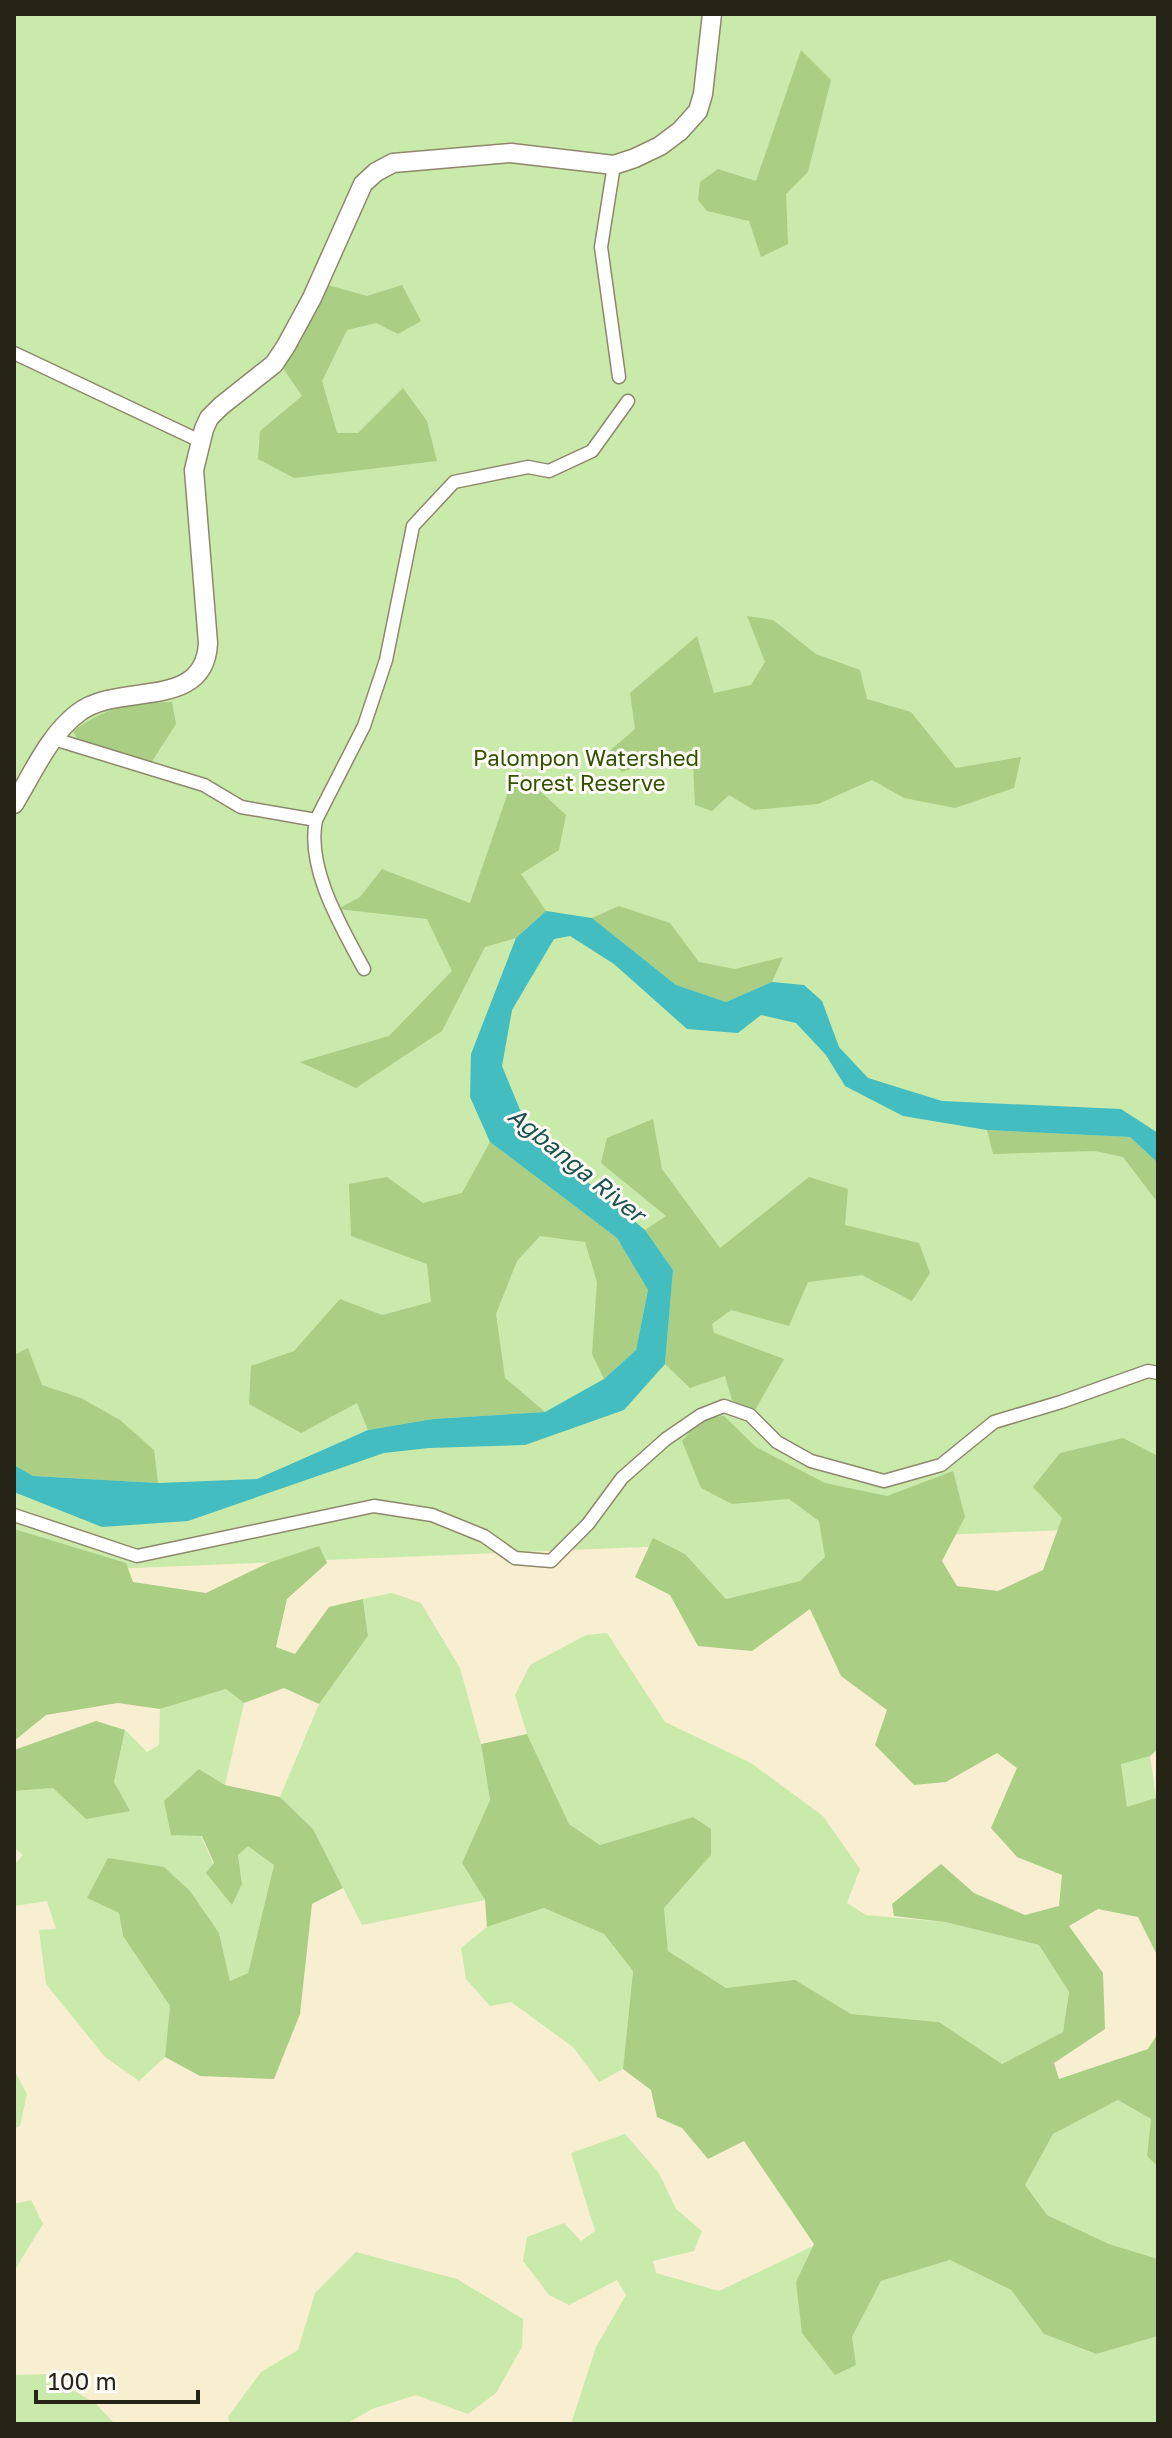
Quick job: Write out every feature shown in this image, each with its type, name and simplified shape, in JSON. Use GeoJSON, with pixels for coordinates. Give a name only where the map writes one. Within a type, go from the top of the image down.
{"type":"FeatureCollection","features":[{"type":"Feature","properties":{"kind":"main road"},"geometry":{"type":"LineString","coordinates":[[14,804],[54,739],[78,713],[102,699],[178,689],[200,671],[207,655],[204,575],[194,470],[200,441],[209,418],[274,364],[286,346],[312,298],[363,184],[393,163],[511,153],[614,165],[660,146],[680,131],[698,111],[703,94],[712,14]]}},
{"type":"Feature","properties":{"kind":"street"},"geometry":{"type":"LineString","coordinates":[[614,165],[601,247],[619,377]]}},
{"type":"Feature","properties":{"kind":"street"},"geometry":{"type":"LineString","coordinates":[[14,353],[200,441]]}},
{"type":"Feature","properties":{"kind":"street"},"geometry":{"type":"LineString","coordinates":[[364,969],[332,909],[312,838],[316,820],[364,726],[386,660],[413,526],[454,482],[528,467],[549,471],[592,451],[628,401]]}},
{"type":"Feature","properties":{"kind":"street"},"geometry":{"type":"LineString","coordinates":[[54,739],[204,785],[241,807],[316,820]]}},
{"type":"Feature","properties":{"kind":"street"},"geometry":{"type":"LineString","coordinates":[[14,1515],[137,1556],[374,1506],[432,1515],[484,1536],[515,1558],[551,1561],[588,1524],[622,1478],[677,1431],[701,1415],[724,1406],[750,1415],[777,1442],[811,1461],[884,1481],[941,1465],[994,1422],[1148,1371],[1158,1373]]}},
{"type":"Feature","properties":{"kind":"green space","name":"Palompon Watershed Forest Reserve"},"geometry":{"type":"Polygon","coordinates":[[[14,14],[1158,14],[1158,1526],[823,1540],[826,1557],[800,1581],[726,1599],[685,1554],[668,1546],[14,1573],[14,14]]]}},
{"type":"Feature","properties":{"kind":"green space"},"geometry":{"type":"Polygon","coordinates":[[[801,50],[831,80],[808,172],[786,194],[788,244],[761,257],[749,221],[707,211],[698,200],[700,182],[718,169],[756,181],[801,50]]]}},
{"type":"Feature","properties":{"kind":"green space"},"geometry":{"type":"Polygon","coordinates":[[[328,285],[367,296],[402,285],[421,321],[398,334],[376,323],[347,330],[322,381],[337,433],[358,433],[403,388],[427,421],[437,461],[294,478],[258,459],[260,431],[302,396],[283,368],[328,285]]]}},
{"type":"Feature","properties":{"kind":"green space"},"geometry":{"type":"Polygon","coordinates":[[[747,616],[773,620],[816,654],[860,670],[867,699],[911,712],[956,768],[1021,757],[1014,788],[955,808],[904,798],[872,780],[818,804],[754,810],[729,795],[712,811],[695,805],[693,764],[661,759],[622,772],[606,754],[635,729],[630,693],[697,636],[714,693],[751,685],[765,662],[747,616]]]}},
{"type":"Feature","properties":{"kind":"green space"},"geometry":{"type":"Polygon","coordinates":[[[172,702],[176,724],[151,763],[79,742],[73,731],[109,711],[144,703],[172,702]]]}},
{"type":"Feature","properties":{"kind":"green space"},"geometry":{"type":"Polygon","coordinates":[[[516,769],[566,815],[559,850],[521,874],[546,911],[516,938],[485,947],[442,1031],[356,1088],[300,1062],[389,1036],[452,971],[427,919],[338,909],[360,897],[382,869],[470,903],[516,769]]]}},
{"type":"Feature","properties":{"kind":"green space"},"geometry":{"type":"Polygon","coordinates":[[[619,906],[670,923],[699,962],[735,969],[783,957],[772,982],[726,1002],[676,985],[592,918],[619,906]]]}},
{"type":"Feature","properties":{"kind":"green space"},"geometry":{"type":"Polygon","coordinates":[[[653,1119],[662,1169],[720,1248],[809,1177],[848,1189],[845,1225],[919,1243],[930,1273],[912,1301],[862,1275],[808,1282],[789,1326],[731,1310],[712,1324],[714,1333],[784,1359],[754,1412],[732,1400],[725,1376],[690,1388],[665,1364],[673,1270],[645,1230],[666,1216],[601,1163],[607,1138],[653,1119]]]}},
{"type":"Feature","properties":{"kind":"green space"},"geometry":{"type":"Polygon","coordinates":[[[987,1130],[1130,1137],[1158,1163],[1158,1203],[1123,1157],[1095,1151],[993,1154],[987,1130]]]}},
{"type":"Feature","properties":{"kind":"green space"},"geometry":{"type":"Polygon","coordinates":[[[490,1142],[617,1238],[648,1290],[636,1350],[604,1379],[592,1354],[597,1282],[585,1242],[540,1236],[517,1261],[496,1314],[505,1378],[545,1412],[433,1419],[368,1430],[357,1403],[301,1433],[249,1404],[251,1366],[294,1351],[340,1299],[382,1315],[431,1302],[427,1264],[351,1236],[349,1184],[387,1177],[423,1203],[462,1193],[490,1142]]]}},
{"type":"Feature","properties":{"kind":"green space"},"geometry":{"type":"Polygon","coordinates":[[[28,1348],[42,1385],[81,1398],[120,1420],[154,1450],[158,1483],[33,1476],[14,1465],[14,1355],[28,1348]]]}},
{"type":"Feature","properties":{"kind":"green space"},"geometry":{"type":"Polygon","coordinates":[[[724,1416],[756,1447],[825,1483],[887,1496],[953,1471],[965,1517],[942,1561],[957,1586],[998,1591],[1043,1570],[1062,1518],[1033,1487],[1060,1453],[1123,1438],[1158,1456],[1158,1749],[1150,1756],[1121,1764],[1127,1807],[1158,1797],[1158,1957],[1138,1917],[1098,1909],[1069,1926],[1103,1973],[1105,2029],[1054,2063],[1059,2079],[1148,2049],[1158,2033],[1158,2167],[1147,2156],[1151,2119],[1118,2100],[1053,2134],[1025,2185],[1047,2215],[1109,2244],[1158,2259],[1158,2336],[1096,2354],[1044,2334],[1011,2290],[950,2260],[881,2281],[852,2337],[856,2365],[835,2375],[802,2333],[796,2282],[814,2244],[744,2141],[708,2159],[682,2128],[657,2117],[651,2090],[623,2069],[633,1971],[604,1934],[544,1908],[487,1927],[485,1900],[462,1863],[490,1800],[481,1744],[527,1734],[569,1824],[600,1845],[693,1817],[711,1829],[711,1855],[664,1908],[668,1951],[726,1988],[795,1980],[851,2014],[939,2022],[1002,2064],[1063,2032],[1069,1992],[1039,1945],[945,1922],[894,1916],[892,1904],[941,1864],[974,1893],[1025,1915],[1059,1906],[1062,1875],[1017,1857],[991,1828],[1017,1768],[997,1753],[946,1782],[914,1785],[875,1745],[887,1710],[841,1676],[810,1609],[752,1651],[698,1646],[670,1595],[635,1577],[653,1538],[685,1554],[726,1599],[800,1581],[825,1557],[819,1521],[789,1499],[732,1504],[701,1488],[682,1441],[702,1418],[724,1416]]]}},
{"type":"Feature","properties":{"kind":"green space"},"geometry":{"type":"Polygon","coordinates":[[[14,1529],[126,1563],[133,1582],[206,1593],[268,1563],[319,1546],[327,1563],[287,1599],[276,1647],[295,1654],[329,1607],[363,1599],[368,1636],[319,1704],[284,1688],[244,1703],[226,1689],[160,1709],[118,1703],[46,1715],[14,1741],[14,1529]]]}},
{"type":"Feature","properties":{"kind":"green space"},"geometry":{"type":"Polygon","coordinates":[[[392,1593],[421,1603],[460,1668],[481,1744],[490,1800],[462,1863],[485,1900],[362,1925],[313,1829],[280,1797],[319,1704],[368,1636],[363,1599],[392,1593]]]}},
{"type":"Feature","properties":{"kind":"green space"},"geometry":{"type":"Polygon","coordinates":[[[607,1633],[665,1722],[751,1763],[823,1816],[860,1869],[847,1903],[866,1915],[945,1922],[1039,1945],[1069,1992],[1063,2032],[1002,2064],[939,2022],[851,2014],[795,1981],[726,1988],[668,1951],[664,1908],[711,1855],[693,1817],[600,1845],[569,1824],[527,1734],[515,1695],[530,1665],[586,1635],[607,1633]]]}},
{"type":"Feature","properties":{"kind":"green space"},"geometry":{"type":"Polygon","coordinates":[[[226,1689],[244,1703],[225,1785],[199,1769],[201,1836],[231,1904],[242,1884],[238,1855],[248,1845],[274,1865],[248,1973],[230,1981],[219,1933],[87,1898],[119,1913],[123,1936],[170,2006],[165,2057],[139,2081],[105,2057],[46,1984],[39,1930],[56,1929],[47,1901],[14,1906],[14,1861],[17,1862],[23,1855],[14,1848],[14,1791],[53,1788],[129,1811],[114,1782],[125,1730],[147,1752],[159,1745],[160,1709],[226,1689]]]}},
{"type":"Feature","properties":{"kind":"green space"},"geometry":{"type":"Polygon","coordinates":[[[96,1721],[125,1730],[114,1782],[130,1811],[86,1819],[53,1788],[14,1791],[14,1750],[96,1721]]]}},
{"type":"Feature","properties":{"kind":"green space"},"geometry":{"type":"Polygon","coordinates":[[[1150,1756],[1156,1797],[1127,1808],[1121,1763],[1150,1756]]]}},
{"type":"Feature","properties":{"kind":"green space"},"geometry":{"type":"Polygon","coordinates":[[[199,1769],[225,1785],[280,1797],[313,1829],[343,1888],[312,1904],[300,2014],[274,2079],[200,2076],[165,2057],[170,2006],[123,1936],[119,1913],[87,1898],[108,1858],[164,1867],[190,1891],[219,1933],[230,1981],[248,1973],[274,1865],[248,1846],[238,1855],[242,1884],[232,1905],[206,1873],[214,1863],[202,1836],[171,1835],[164,1801],[199,1769]]]}},
{"type":"Feature","properties":{"kind":"green space"},"geometry":{"type":"Polygon","coordinates":[[[544,1908],[604,1934],[633,1971],[623,2069],[599,2082],[573,2047],[511,2002],[490,2006],[466,1979],[461,1948],[487,1927],[544,1908]]]}},
{"type":"Feature","properties":{"kind":"green space"},"geometry":{"type":"Polygon","coordinates":[[[14,2070],[27,2094],[20,2126],[14,2129],[14,2070]]]}},
{"type":"Feature","properties":{"kind":"green space"},"geometry":{"type":"Polygon","coordinates":[[[1118,2100],[1151,2119],[1147,2156],[1158,2167],[1158,2259],[1109,2244],[1047,2215],[1024,2185],[1053,2134],[1118,2100]]]}},
{"type":"Feature","properties":{"kind":"green space"},"geometry":{"type":"Polygon","coordinates":[[[625,2134],[659,2173],[676,2209],[702,2231],[694,2251],[653,2261],[656,2273],[719,2291],[815,2245],[796,2282],[855,2365],[852,2337],[881,2281],[950,2260],[1011,2290],[1044,2334],[1095,2354],[1158,2336],[1158,2424],[571,2424],[596,2347],[626,2295],[617,2280],[569,2305],[549,2295],[523,2261],[527,2237],[564,2223],[581,2241],[595,2231],[571,2153],[625,2134]]]}},
{"type":"Feature","properties":{"kind":"green space"},"geometry":{"type":"Polygon","coordinates":[[[31,2200],[43,2224],[14,2271],[14,2204],[31,2200]]]}},
{"type":"Feature","properties":{"kind":"green space"},"geometry":{"type":"Polygon","coordinates":[[[356,2252],[457,2279],[523,2319],[522,2347],[496,2393],[468,2414],[416,2395],[372,2409],[346,2424],[230,2424],[228,2417],[261,2372],[298,2350],[315,2293],[356,2252]]]}},
{"type":"Feature","properties":{"kind":"green space"},"geometry":{"type":"Polygon","coordinates":[[[47,2374],[96,2404],[115,2424],[14,2424],[14,2375],[47,2374]]]}},
{"type":"Feature","properties":{"kind":"water"},"geometry":{"type":"Polygon","coordinates":[[[546,911],[592,918],[676,985],[726,1002],[772,982],[804,985],[822,1001],[839,1047],[868,1078],[942,1101],[1121,1109],[1158,1133],[1158,1163],[1130,1137],[987,1130],[903,1116],[845,1086],[826,1055],[796,1023],[761,1015],[738,1033],[687,1029],[614,964],[570,936],[554,939],[512,1010],[502,1066],[530,1134],[645,1230],[673,1270],[665,1364],[624,1410],[525,1445],[429,1448],[384,1453],[188,1521],[102,1527],[14,1492],[14,1465],[33,1476],[158,1483],[257,1479],[368,1430],[433,1419],[545,1412],[604,1379],[636,1350],[648,1290],[617,1238],[490,1142],[470,1097],[471,1054],[516,938],[546,911]]]}},
{"type":"Feature","properties":{"kind":"water label","name":"Agbanga River"},"geometry":{"type":"Point","coordinates":[577,1164]}}]}
